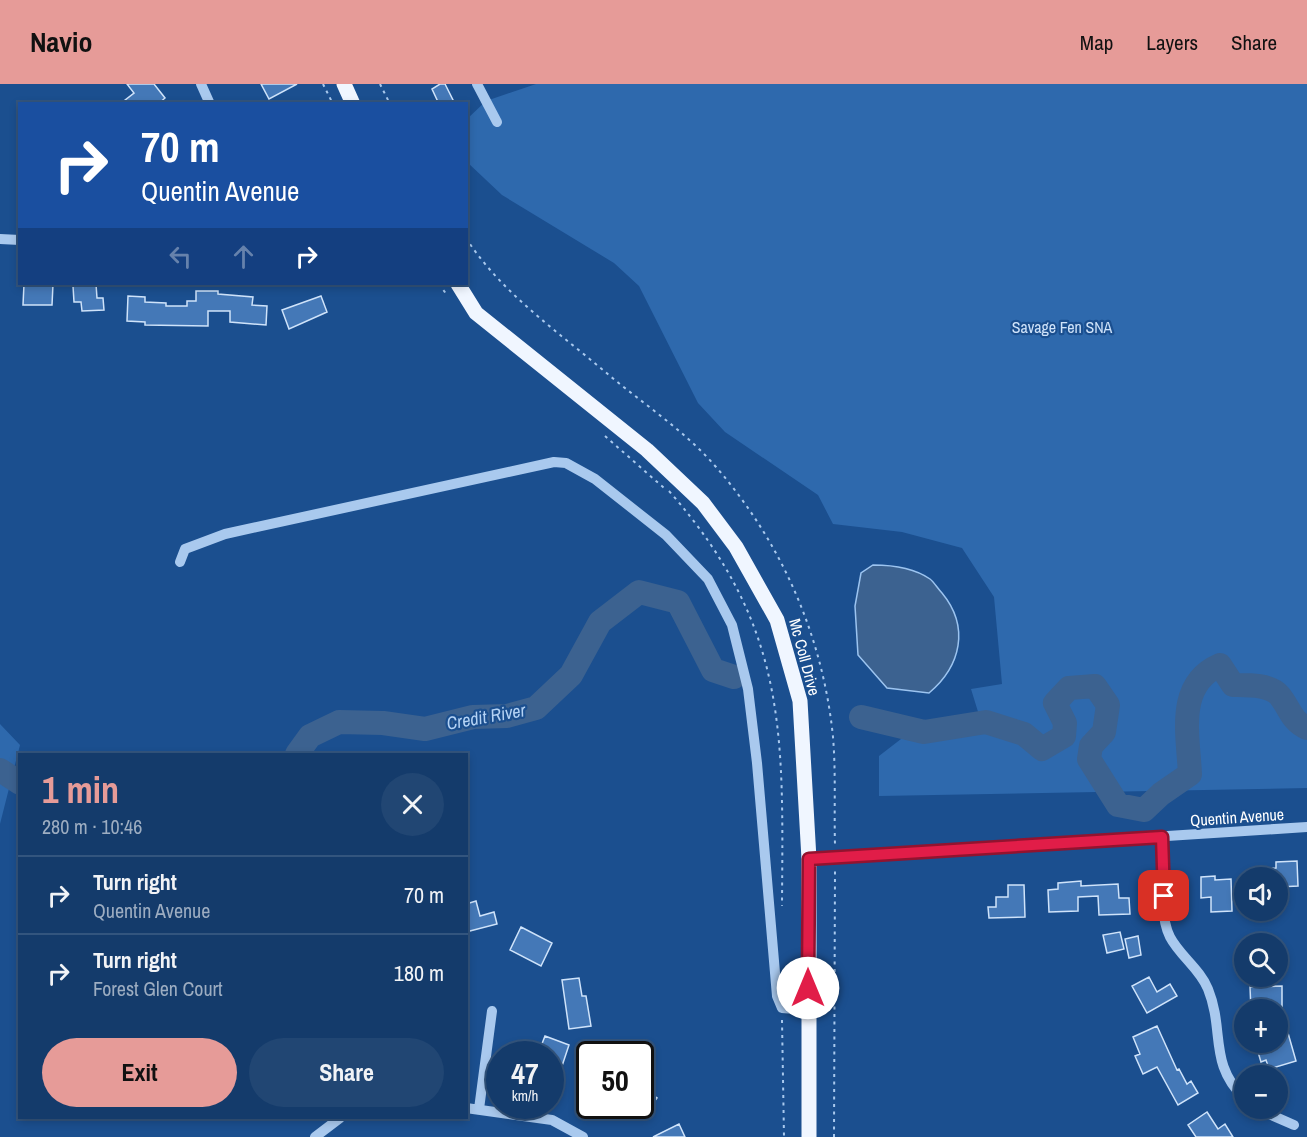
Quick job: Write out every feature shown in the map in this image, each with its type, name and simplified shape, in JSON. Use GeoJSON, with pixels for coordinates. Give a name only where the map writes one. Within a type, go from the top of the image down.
{"type":"FeatureCollection","features":[{"type":"Feature","properties":{"kind":"main road"},"geometry":{"type":"LineString","coordinates":[[344,84],[352,102]]}},
{"type":"Feature","properties":{"kind":"main road","name":"Mc Coll Drive"},"geometry":{"type":"LineString","coordinates":[[459,285],[476,313],[647,450],[703,503],[736,547],[777,620],[800,700],[809,859],[809,1137]]}},
{"type":"Feature","properties":{"kind":"street"},"geometry":{"type":"LineString","coordinates":[[201,84],[209,102]]}},
{"type":"Feature","properties":{"kind":"street"},"geometry":{"type":"LineString","coordinates":[[477,84],[497,122]]}},
{"type":"Feature","properties":{"kind":"street"},"geometry":{"type":"LineString","coordinates":[[0,239],[18,240]]}},
{"type":"Feature","properties":{"kind":"street"},"geometry":{"type":"LineString","coordinates":[[180,561],[185,549],[225,534],[554,462],[566,463],[595,479],[666,535],[687,555],[708,579],[732,625],[751,716],[758,763],[774,981],[782,1008],[808,1010]]}},
{"type":"Feature","properties":{"kind":"street","name":"Quentin Avenue"},"geometry":{"type":"LineString","coordinates":[[809,859],[1307,827]]}},
{"type":"Feature","properties":{"kind":"street"},"geometry":{"type":"LineString","coordinates":[[1162,837],[1165,916],[1170,937],[1191,962],[1208,988],[1216,1015],[1219,1056],[1234,1089]]}},
{"type":"Feature","properties":{"kind":"street"},"geometry":{"type":"LineString","coordinates":[[479,1109],[492,1011]]}},
{"type":"Feature","properties":{"kind":"street"},"geometry":{"type":"LineString","coordinates":[[468,1108],[552,1120],[583,1137]]}},
{"type":"Feature","properties":{"kind":"street"},"geometry":{"type":"LineString","coordinates":[[315,1137],[339,1119]]}},
{"type":"Feature","properties":{"kind":"street"},"geometry":{"type":"LineString","coordinates":[[1280,1119],[1294,1125]]}},
{"type":"Feature","properties":{"kind":"path"},"geometry":{"type":"LineString","coordinates":[[323,84],[332,102]]}},
{"type":"Feature","properties":{"kind":"path"},"geometry":{"type":"LineString","coordinates":[[380,84],[389,102]]}},
{"type":"Feature","properties":{"kind":"path"},"geometry":{"type":"LineString","coordinates":[[440,285],[453,301]]}},
{"type":"Feature","properties":{"kind":"path"},"geometry":{"type":"LineString","coordinates":[[605,436],[669,492],[699,528],[725,565],[750,613],[770,670],[779,727],[784,791],[782,909]]}},
{"type":"Feature","properties":{"kind":"path"},"geometry":{"type":"LineString","coordinates":[[782,1008],[784,1137]]}},
{"type":"Feature","properties":{"kind":"green space","name":"Savage Fen SNA"},"geometry":{"type":"Polygon","coordinates":[[[536,84],[1307,84],[1307,788],[879,796],[879,756],[923,722],[941,733],[979,715],[971,689],[1002,684],[994,597],[962,548],[902,532],[833,524],[818,495],[725,432],[698,403],[639,286],[614,263],[502,195],[468,163],[468,118],[486,101],[536,84]]]}},
{"type":"Feature","properties":{"kind":"green space"},"geometry":{"type":"Polygon","coordinates":[[[0,724],[20,745],[0,824],[0,724]]]}},
{"type":"Feature","properties":{"kind":"shaded area"},"geometry":{"type":"Polygon","coordinates":[[[873,565],[902,568],[924,575],[933,582],[951,606],[959,632],[955,658],[940,682],[929,693],[887,688],[858,655],[855,606],[861,573],[873,565]]]}},
{"type":"Feature","properties":{"kind":"building"},"geometry":{"type":"Polygon","coordinates":[[[127,84],[154,84],[165,98],[160,102],[123,102],[134,93],[127,84]]]}},
{"type":"Feature","properties":{"kind":"building"},"geometry":{"type":"Polygon","coordinates":[[[261,84],[297,84],[269,99],[261,84]]]}},
{"type":"Feature","properties":{"kind":"building"},"geometry":{"type":"Polygon","coordinates":[[[445,84],[453,100],[438,102],[432,89],[445,84]]]}},
{"type":"Feature","properties":{"kind":"building"},"geometry":{"type":"Polygon","coordinates":[[[24,285],[53,285],[52,305],[23,305],[24,285]]]}},
{"type":"Feature","properties":{"kind":"building"},"geometry":{"type":"Polygon","coordinates":[[[96,285],[97,298],[103,298],[104,310],[82,311],[81,302],[74,302],[73,286],[96,285]]]}},
{"type":"Feature","properties":{"kind":"building"},"geometry":{"type":"Polygon","coordinates":[[[196,291],[218,291],[218,294],[253,297],[252,305],[267,306],[266,325],[230,322],[230,311],[208,311],[208,326],[145,325],[145,322],[127,321],[128,296],[145,297],[145,302],[166,303],[166,306],[187,306],[187,301],[196,301],[196,291]]]}},
{"type":"Feature","properties":{"kind":"building"},"geometry":{"type":"Polygon","coordinates":[[[321,296],[327,312],[289,329],[282,310],[321,296]]]}},
{"type":"Feature","properties":{"kind":"building"},"geometry":{"type":"Polygon","coordinates":[[[1297,861],[1298,886],[1288,886],[1288,867],[1276,867],[1276,862],[1297,861]]]}},
{"type":"Feature","properties":{"kind":"building"},"geometry":{"type":"Polygon","coordinates":[[[1215,876],[1215,880],[1231,879],[1232,911],[1211,912],[1211,897],[1201,898],[1201,877],[1215,876]]]}},
{"type":"Feature","properties":{"kind":"building"},"geometry":{"type":"Polygon","coordinates":[[[1081,881],[1081,886],[1118,884],[1119,898],[1129,898],[1130,914],[1099,915],[1098,896],[1078,897],[1078,911],[1049,912],[1048,890],[1058,889],[1058,883],[1081,881]]]}},
{"type":"Feature","properties":{"kind":"building"},"geometry":{"type":"Polygon","coordinates":[[[1008,885],[1024,885],[1025,917],[989,918],[988,907],[996,907],[996,897],[1008,897],[1008,885]]]}},
{"type":"Feature","properties":{"kind":"building"},"geometry":{"type":"Polygon","coordinates":[[[476,901],[480,916],[494,912],[497,924],[468,931],[468,903],[476,901]]]}},
{"type":"Feature","properties":{"kind":"building"},"geometry":{"type":"Polygon","coordinates":[[[521,927],[552,943],[541,966],[510,950],[521,927]]]}},
{"type":"Feature","properties":{"kind":"building"},"geometry":{"type":"Polygon","coordinates":[[[1120,932],[1124,949],[1107,953],[1103,935],[1120,932]]]}},
{"type":"Feature","properties":{"kind":"building"},"geometry":{"type":"Polygon","coordinates":[[[1138,936],[1141,955],[1129,958],[1125,939],[1138,936]]]}},
{"type":"Feature","properties":{"kind":"building"},"geometry":{"type":"Polygon","coordinates":[[[1149,977],[1157,992],[1170,984],[1177,996],[1147,1013],[1132,986],[1149,977]]]}},
{"type":"Feature","properties":{"kind":"building"},"geometry":{"type":"Polygon","coordinates":[[[579,978],[582,996],[586,996],[591,1026],[569,1029],[562,980],[579,978]]]}},
{"type":"Feature","properties":{"kind":"building"},"geometry":{"type":"Polygon","coordinates":[[[1250,987],[1282,987],[1282,999],[1251,999],[1250,987]]]}},
{"type":"Feature","properties":{"kind":"building"},"geometry":{"type":"Polygon","coordinates":[[[1157,1026],[1177,1070],[1179,1069],[1187,1084],[1191,1081],[1198,1093],[1178,1105],[1157,1067],[1143,1074],[1135,1056],[1140,1054],[1133,1037],[1157,1026]]]}},
{"type":"Feature","properties":{"kind":"building"},"geometry":{"type":"Polygon","coordinates":[[[1288,1033],[1296,1061],[1282,1065],[1268,1065],[1266,1060],[1261,1062],[1258,1053],[1288,1053],[1288,1033]]]}},
{"type":"Feature","properties":{"kind":"building"},"geometry":{"type":"Polygon","coordinates":[[[545,1036],[558,1041],[543,1041],[545,1036]]]}},
{"type":"Feature","properties":{"kind":"building"},"geometry":{"type":"Polygon","coordinates":[[[564,1043],[569,1045],[564,1060],[564,1043]]]}},
{"type":"Feature","properties":{"kind":"building"},"geometry":{"type":"Polygon","coordinates":[[[1207,1112],[1218,1129],[1225,1124],[1233,1137],[1196,1137],[1188,1125],[1207,1112]]]}},
{"type":"Feature","properties":{"kind":"building"},"geometry":{"type":"Polygon","coordinates":[[[679,1124],[685,1137],[653,1137],[679,1124]]]}},
{"type":"Feature","properties":{"kind":"waterway","name":"Credit River"},"geometry":{"type":"LineString","coordinates":[[298,753],[310,736],[339,722],[383,723],[425,729],[473,717],[507,716],[536,708],[571,675],[600,622],[639,592],[678,602],[713,670],[734,677]]}},
{"type":"Feature","properties":{"kind":"waterway","name":"Credit River"},"geometry":{"type":"LineString","coordinates":[[861,717],[924,732],[986,722],[1024,734],[1042,749],[1064,736],[1065,723],[1055,703],[1069,688],[1095,686],[1108,705],[1104,732],[1091,746],[1089,759],[1118,805],[1144,810],[1161,794],[1190,774],[1187,727],[1191,697],[1196,684],[1206,673],[1220,665],[1233,685],[1258,686],[1275,691],[1294,718],[1307,728]]}},
{"type":"Feature","properties":{"kind":"waterway","name":"Credit River"},"geometry":{"type":"LineString","coordinates":[[0,770],[18,782]]}},
{"type":"Feature","properties":{"kind":"route"},"geometry":{"type":"LineString","coordinates":[[808,988],[809,859],[1162,837],[1164,896]]}}]}
